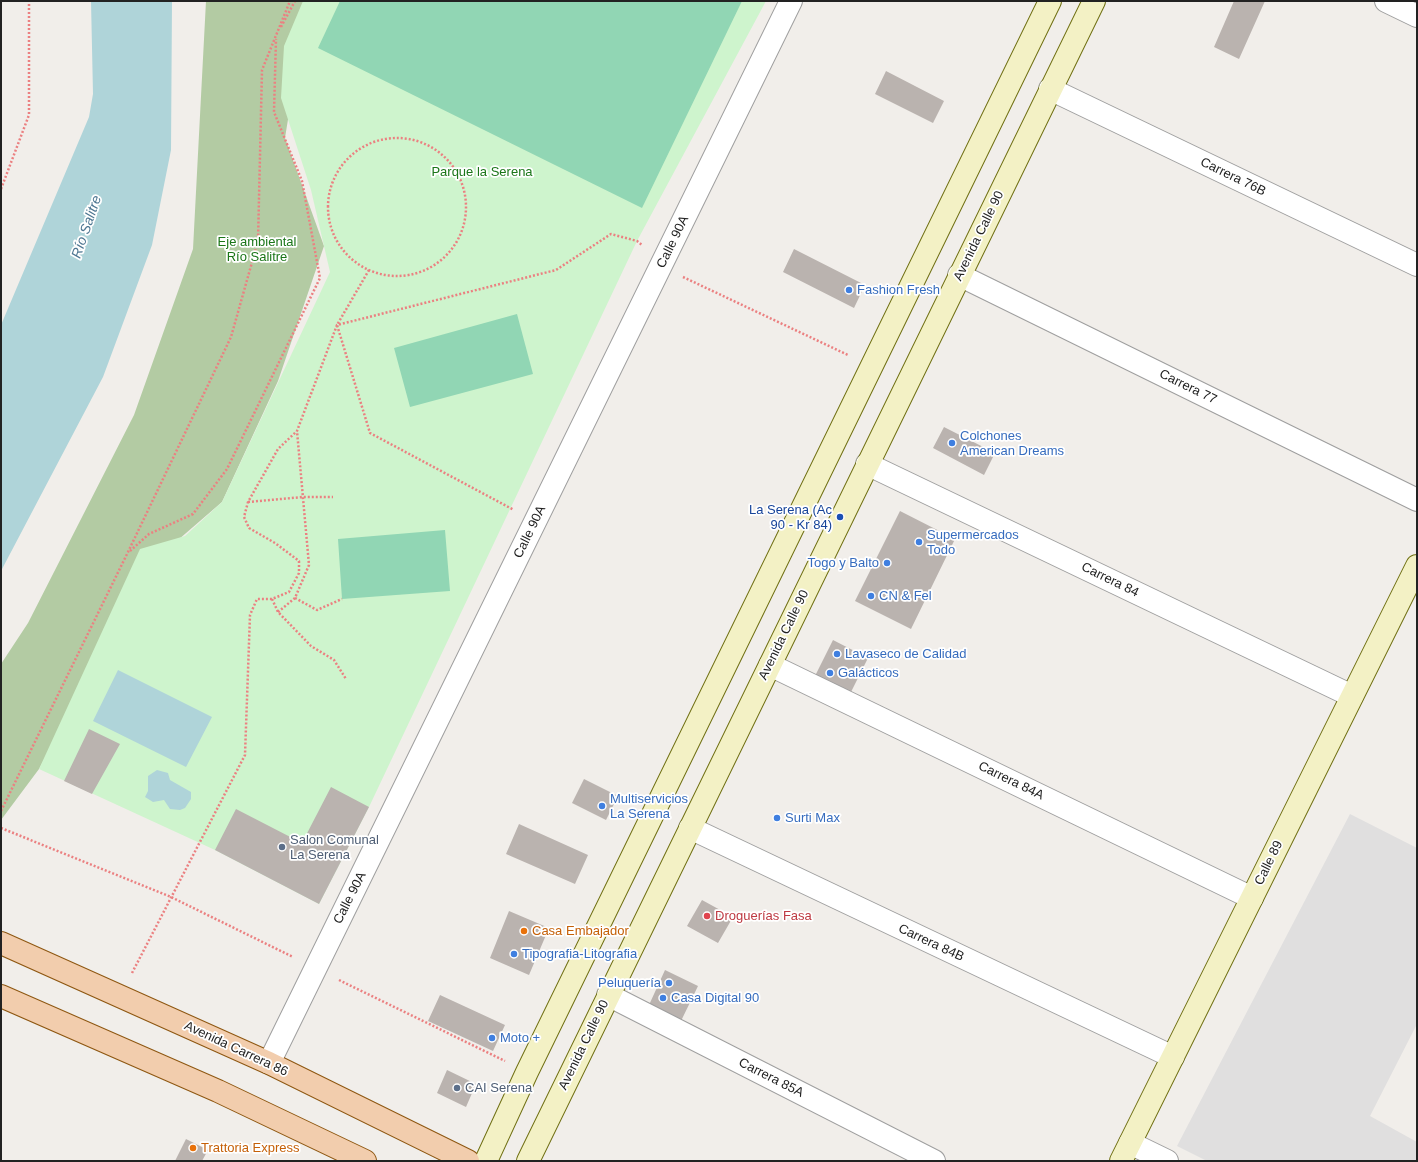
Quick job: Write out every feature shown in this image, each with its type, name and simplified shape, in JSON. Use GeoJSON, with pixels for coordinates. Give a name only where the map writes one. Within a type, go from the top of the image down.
{"type":"FeatureCollection","features":[{"type":"Feature","properties":{"kind":"main road"},"geometry":{"type":"LineString","coordinates":[[486,1161],[527,1072],[1050,1]]}},
{"type":"Feature","properties":{"kind":"main road","name":"Avenida Calle 90"},"geometry":{"type":"LineString","coordinates":[[528,1161],[1094,1]]}},
{"type":"Feature","properties":{"kind":"main road","name":"Calle 89"},"geometry":{"type":"LineString","coordinates":[[1126,1152],[1417,566]]}},
{"type":"Feature","properties":{"kind":"main road","name":"Avenida Carrera 86"},"geometry":{"type":"LineString","coordinates":[[1,943],[269,1063],[468,1161]]}},
{"type":"Feature","properties":{"kind":"main road"},"geometry":{"type":"LineString","coordinates":[[1,996],[218,1091],[364,1161]]}},
{"type":"Feature","properties":{"kind":"street","name":"Calle 90A"},"geometry":{"type":"LineString","coordinates":[[269,1063],[791,1]]}},
{"type":"Feature","properties":{"kind":"street"},"geometry":{"type":"LineString","coordinates":[[1386,1],[1417,16]]}},
{"type":"Feature","properties":{"kind":"street","name":"Carrera 76B"},"geometry":{"type":"LineString","coordinates":[[1050,89],[1417,265]]}},
{"type":"Feature","properties":{"kind":"street","name":"Carrera 77"},"geometry":{"type":"LineString","coordinates":[[960,275],[1417,500]]}},
{"type":"Feature","properties":{"kind":"street","name":"Carrera 84"},"geometry":{"type":"LineString","coordinates":[[867,464],[1352,696]]}},
{"type":"Feature","properties":{"kind":"street","name":"Carrera 84A"},"geometry":{"type":"LineString","coordinates":[[770,665],[1252,898]]}},
{"type":"Feature","properties":{"kind":"street","name":"Carrera 84B"},"geometry":{"type":"LineString","coordinates":[[690,828],[1173,1058]]}},
{"type":"Feature","properties":{"kind":"street","name":"Carrera 85A"},"geometry":{"type":"LineString","coordinates":[[608,995],[934,1161]]}},
{"type":"Feature","properties":{"kind":"street"},"geometry":{"type":"LineString","coordinates":[[1126,1152],[1167,1161]]}},
{"type":"Feature","properties":{"kind":"path"},"geometry":{"type":"LineString","coordinates":[[1,189],[29,114],[29,1]]}},
{"type":"Feature","properties":{"kind":"path"},"geometry":{"type":"LineString","coordinates":[[1,811],[231,337],[258,241],[262,70],[290,1]]}},
{"type":"Feature","properties":{"kind":"path"},"geometry":{"type":"LineString","coordinates":[[128,552],[149,534],[193,514],[227,469],[320,278],[302,181],[274,112],[276,36],[295,1]]}},
{"type":"Feature","properties":{"kind":"path"},"geometry":{"type":"LineString","coordinates":[[390,137],[410,138],[432,146],[450,161],[462,181],[467,204],[464,227],[453,248],[447,254],[436,264],[415,274],[392,276],[369,270],[352,259],[339,244],[331,225],[329,205],[332,186],[340,168],[353,153],[371,142],[390,137]]}},
{"type":"Feature","properties":{"kind":"path"},"geometry":{"type":"LineString","coordinates":[[337,325],[556,270],[611,234],[637,241],[661,266],[851,356]]}},
{"type":"Feature","properties":{"kind":"path"},"geometry":{"type":"LineString","coordinates":[[278,612],[295,598],[309,565],[297,431],[337,325],[369,270]]}},
{"type":"Feature","properties":{"kind":"path"},"geometry":{"type":"LineString","coordinates":[[337,325],[370,433],[535,521]]}},
{"type":"Feature","properties":{"kind":"path"},"geometry":{"type":"LineString","coordinates":[[132,973],[245,755],[250,615],[257,599],[272,599],[289,592],[299,573],[299,561],[276,543],[249,528],[244,517],[248,502],[278,449],[297,431]]}},
{"type":"Feature","properties":{"kind":"path"},"geometry":{"type":"LineString","coordinates":[[248,502],[303,497],[334,497]]}},
{"type":"Feature","properties":{"kind":"path"},"geometry":{"type":"LineString","coordinates":[[295,598],[317,610],[342,599]]}},
{"type":"Feature","properties":{"kind":"path"},"geometry":{"type":"LineString","coordinates":[[272,599],[278,612],[311,646],[334,660],[346,679]]}},
{"type":"Feature","properties":{"kind":"path"},"geometry":{"type":"LineString","coordinates":[[1,828],[171,897],[507,1062]]}},
{"type":"Feature","properties":{"kind":"shaded area"},"geometry":{"type":"Polygon","coordinates":[[[1350,814],[1417,848],[1417,1024],[1370,1116],[1417,1142],[1417,1161],[1207,1161],[1177,1146],[1350,814]]]}},
{"type":"Feature","properties":{"kind":"green space","name":"Eje ambiental Río Salitre"},"geometry":{"type":"Polygon","coordinates":[[[206,1],[307,1],[285,138],[324,246],[278,381],[222,502],[149,565],[39,769],[1,820],[1,664],[28,623],[134,415],[193,249],[206,1]]]}},
{"type":"Feature","properties":{"kind":"green space","name":"Parque la Serena"},"geometry":{"type":"Polygon","coordinates":[[[303,1],[766,1],[637,241],[369,807],[319,904],[215,850],[39,769],[140,549],[185,536],[222,502],[330,272],[311,190],[281,98],[284,46],[303,1]]]}},
{"type":"Feature","properties":{"kind":"green space"},"geometry":{"type":"Polygon","coordinates":[[[340,1],[742,1],[642,208],[318,48],[340,1]]]}},
{"type":"Feature","properties":{"kind":"green space"},"geometry":{"type":"Polygon","coordinates":[[[517,314],[533,374],[410,407],[394,348],[517,314]]]}},
{"type":"Feature","properties":{"kind":"green space"},"geometry":{"type":"Polygon","coordinates":[[[445,530],[450,591],[342,599],[338,539],[445,530]]]}},
{"type":"Feature","properties":{"kind":"water","name":"Río Salitre"},"geometry":{"type":"Polygon","coordinates":[[[91,1],[172,1],[171,150],[152,245],[103,377],[1,571],[1,325],[89,117],[93,94],[91,1]]]}},
{"type":"Feature","properties":{"kind":"water"},"geometry":{"type":"Polygon","coordinates":[[[118,670],[212,717],[186,767],[93,721],[118,670]]]}},
{"type":"Feature","properties":{"kind":"water"},"geometry":{"type":"Polygon","coordinates":[[[157,770],[168,773],[170,780],[191,792],[191,799],[185,808],[180,810],[170,809],[164,800],[153,802],[145,797],[148,791],[148,776],[157,770]]]}},
{"type":"Feature","properties":{"kind":"building"},"geometry":{"type":"Polygon","coordinates":[[[1234,1],[1265,1],[1239,59],[1214,47],[1234,1]]]}},
{"type":"Feature","properties":{"kind":"building"},"geometry":{"type":"Polygon","coordinates":[[[886,71],[944,101],[933,123],[875,94],[886,71]]]}},
{"type":"Feature","properties":{"kind":"building"},"geometry":{"type":"Polygon","coordinates":[[[794,249],[865,285],[854,308],[783,272],[794,249]]]}},
{"type":"Feature","properties":{"kind":"building"},"geometry":{"type":"Polygon","coordinates":[[[944,427],[995,453],[984,475],[933,448],[944,427]]]}},
{"type":"Feature","properties":{"kind":"building"},"geometry":{"type":"Polygon","coordinates":[[[900,511],[955,539],[911,629],[855,601],[900,511]]]}},
{"type":"Feature","properties":{"kind":"building"},"geometry":{"type":"Polygon","coordinates":[[[833,640],[868,658],[850,694],[815,676],[833,640]]]}},
{"type":"Feature","properties":{"kind":"building"},"geometry":{"type":"Polygon","coordinates":[[[89,729],[120,744],[92,794],[64,781],[89,729]]]}},
{"type":"Feature","properties":{"kind":"building"},"geometry":{"type":"Polygon","coordinates":[[[584,779],[618,796],[606,820],[572,803],[584,779]]]}},
{"type":"Feature","properties":{"kind":"building","name":"Salon Comunal La Serena"},"geometry":{"type":"Polygon","coordinates":[[[331,787],[369,807],[319,904],[215,850],[236,809],[302,843],[331,787]]]}},
{"type":"Feature","properties":{"kind":"building"},"geometry":{"type":"Polygon","coordinates":[[[519,824],[588,855],[575,884],[506,854],[519,824]]]}},
{"type":"Feature","properties":{"kind":"building"},"geometry":{"type":"Polygon","coordinates":[[[702,900],[733,917],[718,943],[687,926],[702,900]]]}},
{"type":"Feature","properties":{"kind":"building"},"geometry":{"type":"Polygon","coordinates":[[[509,911],[549,928],[529,975],[490,958],[509,911]]]}},
{"type":"Feature","properties":{"kind":"building"},"geometry":{"type":"Polygon","coordinates":[[[665,970],[698,986],[681,1021],[649,1005],[665,970]]]}},
{"type":"Feature","properties":{"kind":"building"},"geometry":{"type":"Polygon","coordinates":[[[440,995],[505,1025],[493,1051],[428,1021],[440,995]]]}},
{"type":"Feature","properties":{"kind":"building","name":"CAI Serena"},"geometry":{"type":"Polygon","coordinates":[[[447,1070],[476,1084],[466,1107],[437,1093],[447,1070]]]}},
{"type":"Feature","properties":{"kind":"building"},"geometry":{"type":"Polygon","coordinates":[[[186,1139],[208,1150],[202,1161],[175,1161],[186,1139]]]}},
{"type":"Feature","properties":{"kind":"place","name":"Fashion Fresh"},"geometry":{"type":"Point","coordinates":[849,290]}},
{"type":"Feature","properties":{"kind":"place","name":"Colchones American Dreams"},"geometry":{"type":"Point","coordinates":[952,443]}},
{"type":"Feature","properties":{"kind":"place","name":"La Serena (Ac 90 - Kr 84)"},"geometry":{"type":"Point","coordinates":[840,517]}},
{"type":"Feature","properties":{"kind":"place","name":"Supermercados Todo"},"geometry":{"type":"Point","coordinates":[919,542]}},
{"type":"Feature","properties":{"kind":"place","name":"Togo y Balto"},"geometry":{"type":"Point","coordinates":[887,563]}},
{"type":"Feature","properties":{"kind":"place","name":"CN & Fel"},"geometry":{"type":"Point","coordinates":[871,596]}},
{"type":"Feature","properties":{"kind":"place","name":"Lavaseco de Calidad"},"geometry":{"type":"Point","coordinates":[837,654]}},
{"type":"Feature","properties":{"kind":"place","name":"Galácticos"},"geometry":{"type":"Point","coordinates":[830,673]}},
{"type":"Feature","properties":{"kind":"place","name":"Multiservicios La Serena"},"geometry":{"type":"Point","coordinates":[602,806]}},
{"type":"Feature","properties":{"kind":"place","name":"Surti Max"},"geometry":{"type":"Point","coordinates":[777,818]}},
{"type":"Feature","properties":{"kind":"place","name":"Salon Comunal La Serena"},"geometry":{"type":"Point","coordinates":[282,847]}},
{"type":"Feature","properties":{"kind":"place","name":"Droguerías Fasa"},"geometry":{"type":"Point","coordinates":[707,916]}},
{"type":"Feature","properties":{"kind":"place","name":"Casa Embajador"},"geometry":{"type":"Point","coordinates":[524,931]}},
{"type":"Feature","properties":{"kind":"place","name":"Tipografia-Litografia"},"geometry":{"type":"Point","coordinates":[514,954]}},
{"type":"Feature","properties":{"kind":"place","name":"Peluquería"},"geometry":{"type":"Point","coordinates":[669,983]}},
{"type":"Feature","properties":{"kind":"place","name":"Casa Digital 90"},"geometry":{"type":"Point","coordinates":[663,998]}},
{"type":"Feature","properties":{"kind":"place","name":"Moto +"},"geometry":{"type":"Point","coordinates":[492,1038]}},
{"type":"Feature","properties":{"kind":"place","name":"CAI Serena"},"geometry":{"type":"Point","coordinates":[457,1088]}},
{"type":"Feature","properties":{"kind":"place","name":"Trattoria Express"},"geometry":{"type":"Point","coordinates":[193,1148]}}]}
